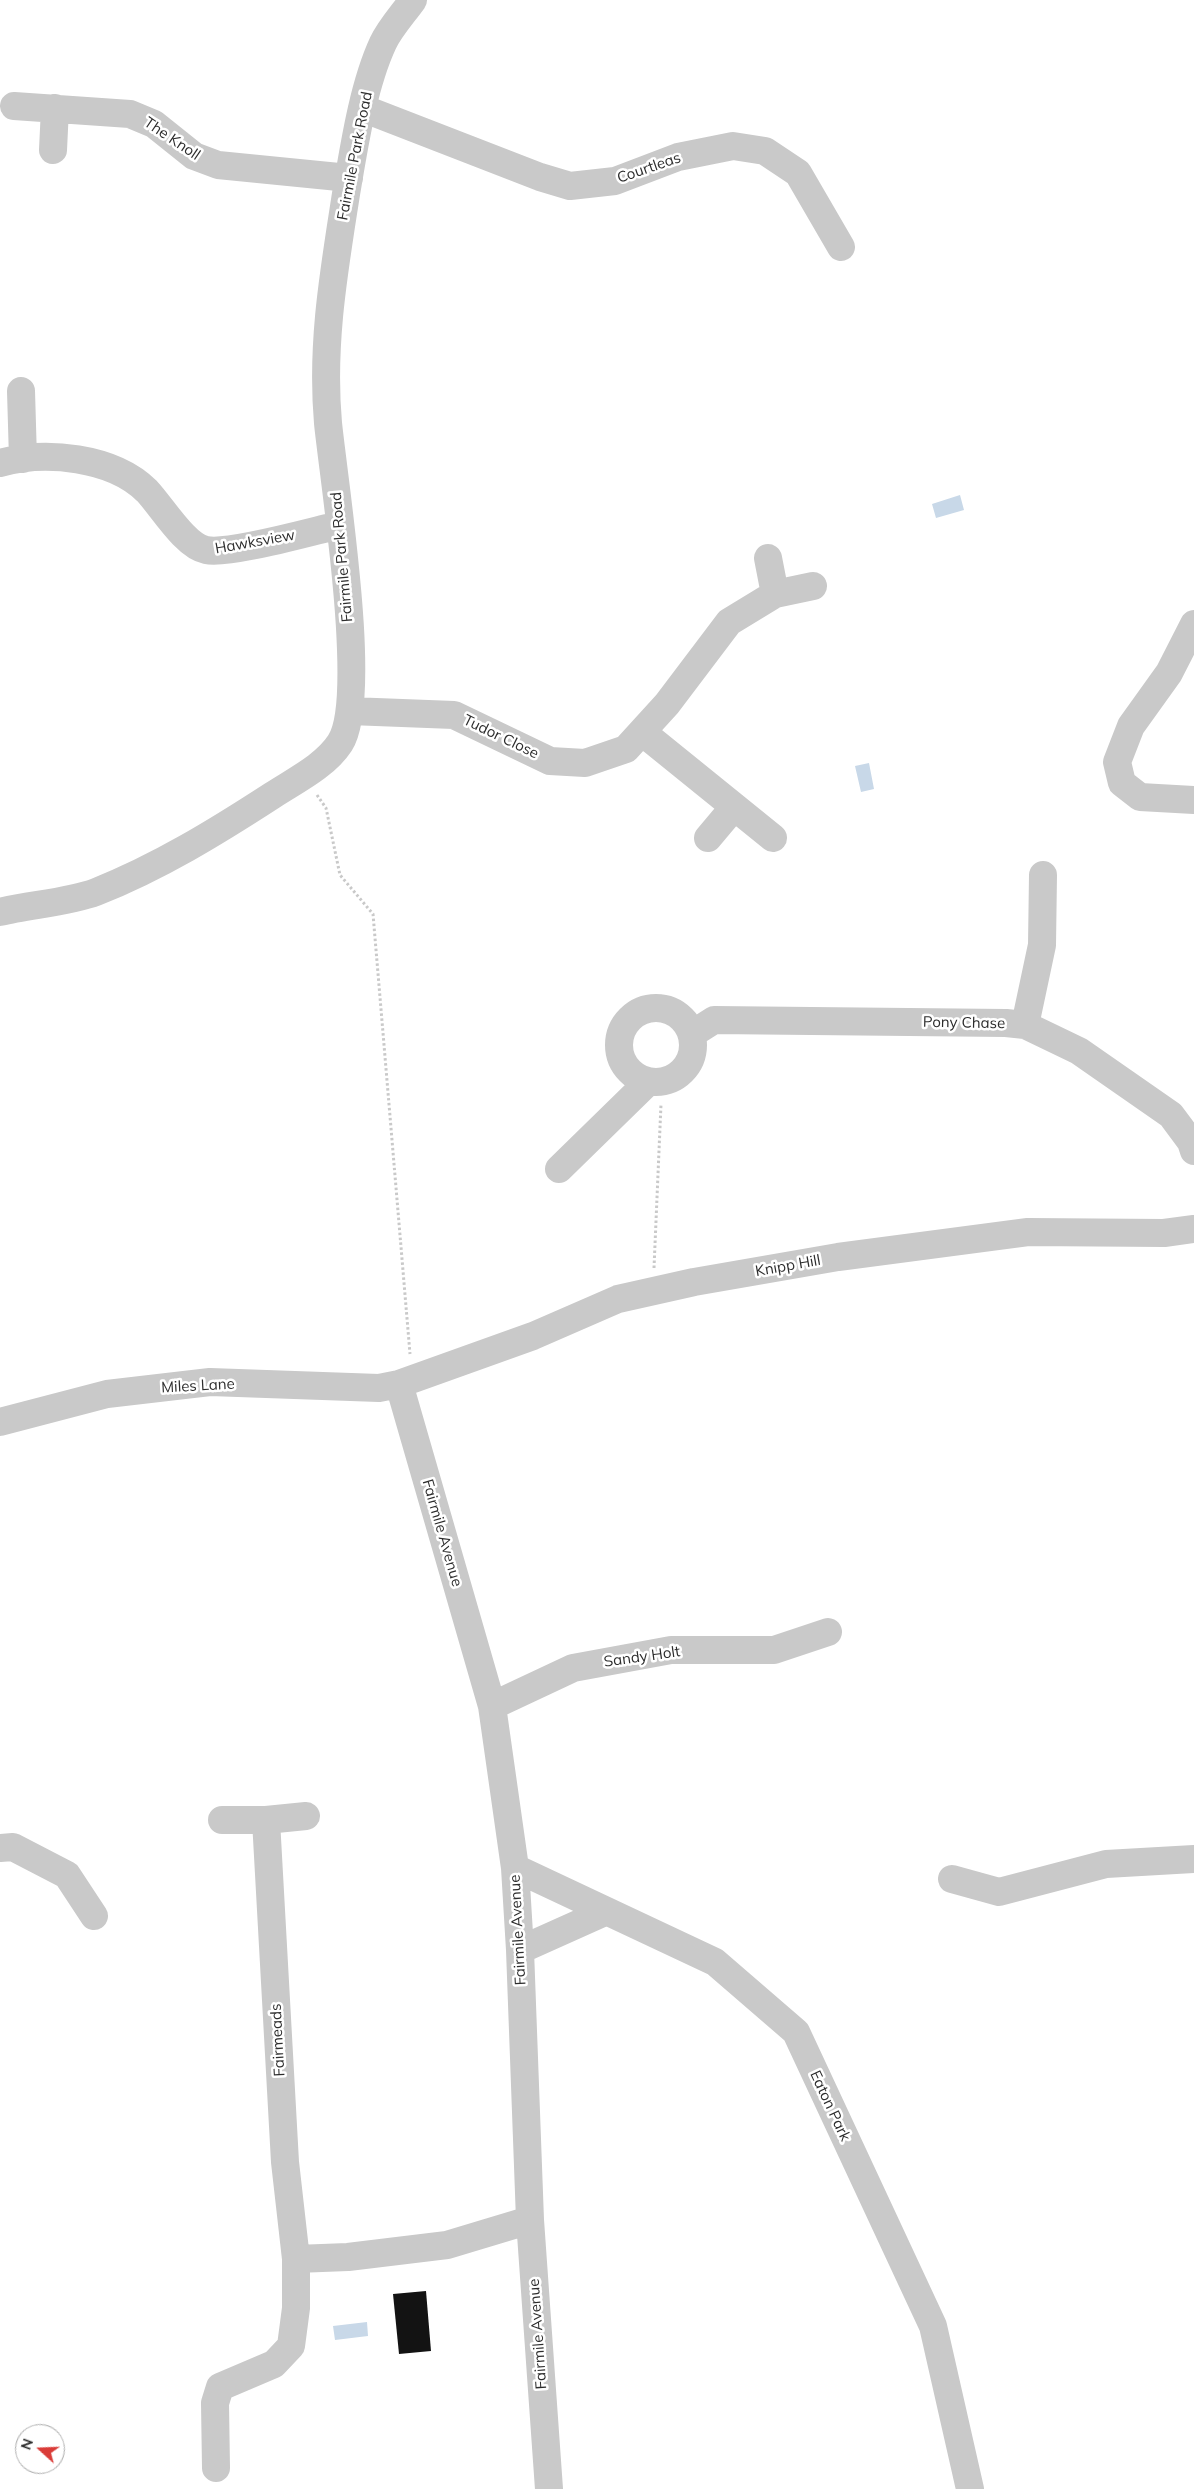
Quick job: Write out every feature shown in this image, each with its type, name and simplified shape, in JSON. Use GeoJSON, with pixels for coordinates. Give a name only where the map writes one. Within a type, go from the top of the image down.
{"type":"FeatureCollection","features":[{"type":"Feature","properties":{"kind":"street","name":"Fairmile Park Road"},"geometry":{"type":"LineString","coordinates":[[0,912],[93,894],[176,856],[304,776],[328,757],[340,743],[346,731],[350,711],[352,663],[340,525],[328,421],[325,342],[333,273],[362,108],[383,42],[413,0]]}},
{"type":"Feature","properties":{"kind":"street","name":"The Knoll"},"geometry":{"type":"LineString","coordinates":[[14,106],[115,111],[137,116],[154,124],[194,156],[218,165],[349,178]]}},
{"type":"Feature","properties":{"kind":"street"},"geometry":{"type":"LineString","coordinates":[[53,150],[55,108]]}},
{"type":"Feature","properties":{"kind":"street","name":"Courtleas"},"geometry":{"type":"LineString","coordinates":[[362,108],[540,177],[570,186],[615,182],[678,157],[733,146],[765,151],[798,174],[841,247]]}},
{"type":"Feature","properties":{"kind":"street","name":"Hawksview"},"geometry":{"type":"LineString","coordinates":[[21,391],[11,461],[59,456],[111,467],[146,490],[188,539],[204,550],[225,550],[340,525]]}},
{"type":"Feature","properties":{"kind":"street"},"geometry":{"type":"LineString","coordinates":[[768,558],[775,594]]}},
{"type":"Feature","properties":{"kind":"street","name":"Tudor Close"},"geometry":{"type":"LineString","coordinates":[[350,711],[454,715],[550,761],[585,763],[626,750],[668,704],[729,622],[775,594],[813,586]]}},
{"type":"Feature","properties":{"kind":"street"},"geometry":{"type":"LineString","coordinates":[[1194,624],[1170,673],[1131,726],[1117,762],[1122,784],[1140,797],[1194,800]]}},
{"type":"Feature","properties":{"kind":"street"},"geometry":{"type":"LineString","coordinates":[[642,732],[773,838]]}},
{"type":"Feature","properties":{"kind":"street"},"geometry":{"type":"LineString","coordinates":[[708,838],[734,807]]}},
{"type":"Feature","properties":{"kind":"street"},"geometry":{"type":"LineString","coordinates":[[1025,1025],[1042,945],[1043,875]]}},
{"type":"Feature","properties":{"kind":"street"},"geometry":{"type":"LineString","coordinates":[[559,1169],[655,1082],[674,1078],[687,1066],[692,1054],[692,1034],[681,1018],[664,1009],[654,1008],[642,1011],[631,1018],[623,1028],[619,1040],[620,1053],[628,1070],[655,1082]]}},
{"type":"Feature","properties":{"kind":"street","name":"Pony Chase"},"geometry":{"type":"LineString","coordinates":[[692,1034],[714,1020],[1006,1023],[1025,1025],[1079,1051],[1171,1115],[1191,1142],[1194,1151]]}},
{"type":"Feature","properties":{"kind":"street","name":"Knipp Hill"},"geometry":{"type":"LineString","coordinates":[[406,1382],[533,1336],[618,1299],[694,1282],[838,1257],[1028,1232],[1164,1233],[1194,1229]]}},
{"type":"Feature","properties":{"kind":"street","name":"Miles Lane"},"geometry":{"type":"LineString","coordinates":[[0,1422],[107,1394],[210,1382],[379,1388],[406,1382]]}},
{"type":"Feature","properties":{"kind":"street","name":"Fairmile Avenue"},"geometry":{"type":"LineString","coordinates":[[406,1382],[492,1706],[515,1868],[520,1950],[530,2220],[548,2489]]}},
{"type":"Feature","properties":{"kind":"street","name":"Sandy Holt"},"geometry":{"type":"LineString","coordinates":[[492,1706],[573,1668],[671,1650],[774,1650],[828,1632]]}},
{"type":"Feature","properties":{"kind":"street"},"geometry":{"type":"LineString","coordinates":[[222,1820],[266,1820],[306,1816]]}},
{"type":"Feature","properties":{"kind":"street","name":"Fairmeads"},"geometry":{"type":"LineString","coordinates":[[216,2468],[215,2403],[220,2387],[274,2364],[291,2346],[296,2308],[296,2259],[284,2162],[266,1820]]}},
{"type":"Feature","properties":{"kind":"street"},"geometry":{"type":"LineString","coordinates":[[0,1848],[13,1847],[67,1875],[94,1916]]}},
{"type":"Feature","properties":{"kind":"street"},"geometry":{"type":"LineString","coordinates":[[952,1880],[1000,1892],[1106,1864],[1194,1859]]}},
{"type":"Feature","properties":{"kind":"street","name":"Eaton Park"},"geometry":{"type":"LineString","coordinates":[[515,1868],[716,1962],[796,2032],[933,2326],[970,2489]]}},
{"type":"Feature","properties":{"kind":"street"},"geometry":{"type":"LineString","coordinates":[[520,1950],[607,1911]]}},
{"type":"Feature","properties":{"kind":"street"},"geometry":{"type":"LineString","coordinates":[[296,2259],[348,2258],[447,2245],[530,2220]]}},
{"type":"Feature","properties":{"kind":"path"},"geometry":{"type":"LineString","coordinates":[[304,776],[326,808],[340,875],[373,914],[406,1382]]}},
{"type":"Feature","properties":{"kind":"path"},"geometry":{"type":"LineString","coordinates":[[654,1270],[655,1082]]}},
{"type":"Feature","properties":{"kind":"water"},"geometry":{"type":"Polygon","coordinates":[[[960,495],[964,510],[936,518],[932,504],[960,495]]]}},
{"type":"Feature","properties":{"kind":"water"},"geometry":{"type":"Polygon","coordinates":[[[869,763],[874,789],[861,792],[855,766],[869,763]]]}},
{"type":"Feature","properties":{"kind":"water"},"geometry":{"type":"Polygon","coordinates":[[[367,2322],[368,2336],[335,2340],[333,2326],[367,2322]]]}},
{"type":"Feature","properties":{"kind":"building"},"geometry":{"type":"Polygon","coordinates":[[[426,2291],[431,2351],[399,2354],[393,2294],[426,2291]]]}}]}
